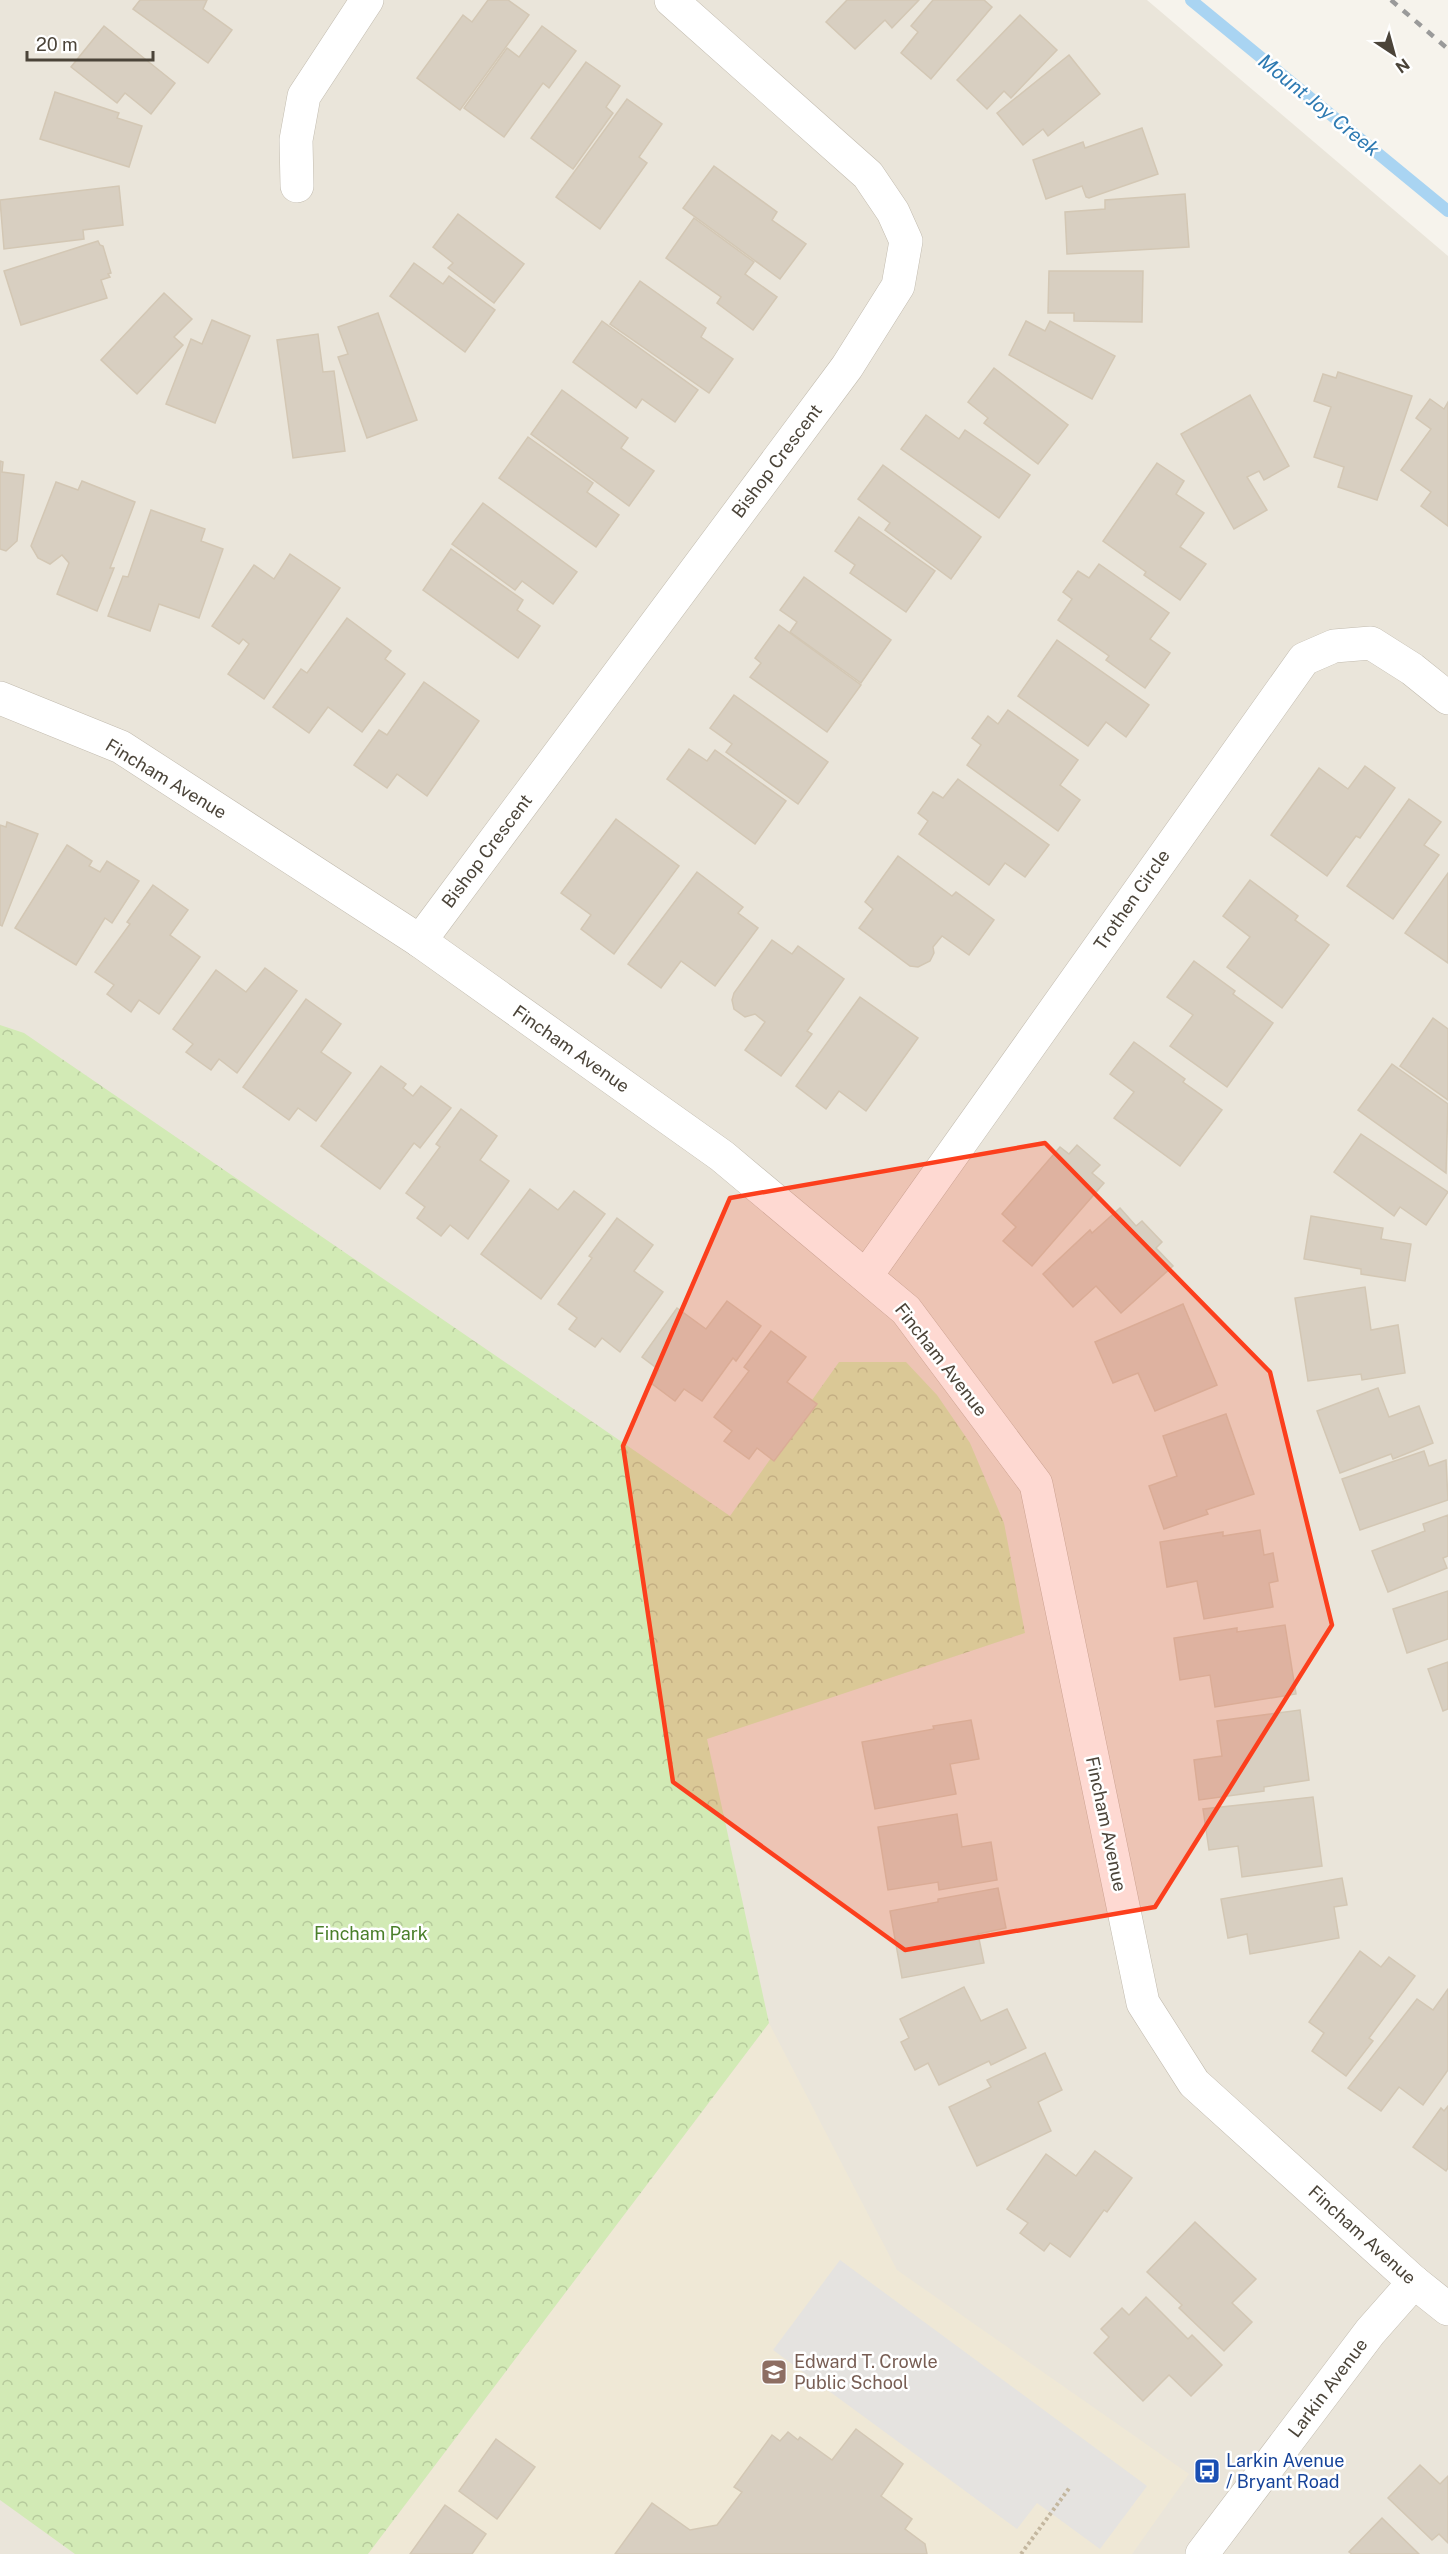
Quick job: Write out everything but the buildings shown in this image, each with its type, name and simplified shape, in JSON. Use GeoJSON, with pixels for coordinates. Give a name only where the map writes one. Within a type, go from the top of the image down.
{"type":"FeatureCollection","features":[{"type":"Feature","properties":{"kind":"street"},"geometry":{"type":"LineString","coordinates":[[297,186],[296,140],[303,96],[367,0]]}},
{"type":"Feature","properties":{"kind":"street","name":"Bishop Crescent"},"geometry":{"type":"LineString","coordinates":[[420,941],[847,367],[898,286],[906,241],[893,212],[868,175],[671,0]]}},
{"type":"Feature","properties":{"kind":"street","name":"Trothen Circle"},"geometry":{"type":"LineString","coordinates":[[866,1276],[1304,659],[1334,646],[1371,644],[1412,669],[1448,698]]}},
{"type":"Feature","properties":{"kind":"street","name":"Fincham Avenue"},"geometry":{"type":"LineString","coordinates":[[0,698],[121,747],[420,941],[722,1156],[906,1310],[1036,1484],[1143,2003],[1194,2083],[1414,2282],[1448,2309]]}},
{"type":"Feature","properties":{"kind":"street","name":"Larkin Avenue"},"geometry":{"type":"LineString","coordinates":[[1202,2554],[1370,2332],[1414,2282]]}},
{"type":"Feature","properties":{"kind":"path"},"geometry":{"type":"LineString","coordinates":[[1021,2554],[1070,2487]]}},
{"type":"Feature","properties":{"kind":"highlighted area"},"geometry":{"type":"Polygon","coordinates":[[[1045,1143],[1270,1372],[1332,1625],[1155,1907],[905,1950],[673,1782],[623,1446],[730,1198],[1045,1143]]]}},
{"type":"Feature","properties":{"kind":"shaded area"},"geometry":{"type":"Polygon","coordinates":[[[0,0],[1147,0],[1448,256],[1448,2554],[0,2554],[0,0]]]}},
{"type":"Feature","properties":{"kind":"shaded area","name":"Edward T. Crowle Public School"},"geometry":{"type":"Polygon","coordinates":[[[769,2023],[897,2270],[1189,2474],[1132,2554],[368,2554],[769,2023]]]}},
{"type":"Feature","properties":{"kind":"shaded area"},"geometry":{"type":"Polygon","coordinates":[[[840,2260],[1147,2486],[1100,2549],[1037,2503],[1017,2529],[773,2350],[840,2260]]]}},
{"type":"Feature","properties":{"kind":"green space","name":"Fincham Park"},"geometry":{"type":"Polygon","coordinates":[[[0,1025],[24,1033],[730,1516],[839,1362],[906,1362],[937,1395],[970,1443],[1004,1523],[1025,1633],[707,1739],[769,2023],[368,2554],[75,2554],[0,2500],[0,1025]]]}},
{"type":"Feature","properties":{"kind":"waterway","name":"Mount Joy Creek"},"geometry":{"type":"LineString","coordinates":[[1191,0],[1448,211]]}},
{"type":"Feature","properties":{"kind":"railway"},"geometry":{"type":"LineString","coordinates":[[1391,0],[1448,49]]}},
{"type":"Feature","properties":{"kind":"place","name":"Edward T. Crowle Public School"},"geometry":{"type":"Point","coordinates":[774,2372]}},
{"type":"Feature","properties":{"kind":"place","name":"Larkin Avenue / Bryant Road"},"geometry":{"type":"Point","coordinates":[1207,2471]}}]}
